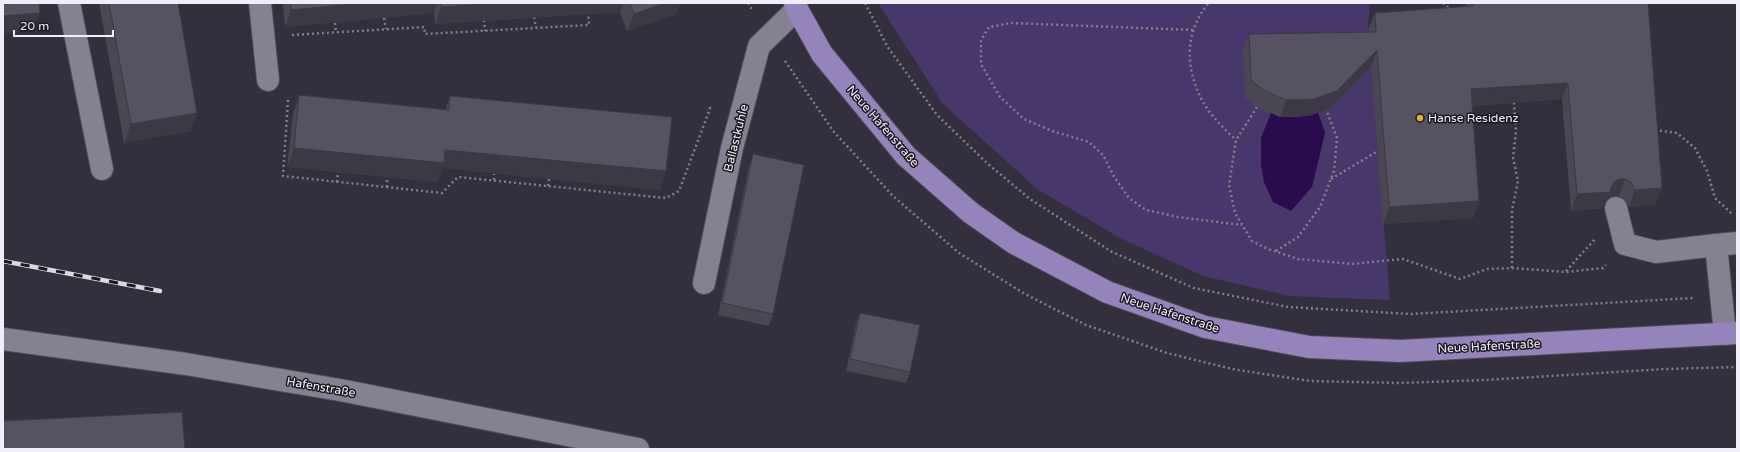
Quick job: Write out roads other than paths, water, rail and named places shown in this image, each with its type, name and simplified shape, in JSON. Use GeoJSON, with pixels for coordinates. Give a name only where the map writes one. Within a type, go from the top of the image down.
{"type":"FeatureCollection","features":[{"type":"Feature","properties":{"kind":"main road","name":"Neue Hafenstraße"},"geometry":{"type":"LineString","coordinates":[[796,6],[822,54],[906,156],[971,214],[1014,243],[1107,292],[1205,327],[1309,347],[1400,351],[1731,334]]}},
{"type":"Feature","properties":{"kind":"street"},"geometry":{"type":"LineString","coordinates":[[69,3],[102,169]]}},
{"type":"Feature","properties":{"kind":"street"},"geometry":{"type":"LineString","coordinates":[[260,3],[268,80]]}},
{"type":"Feature","properties":{"kind":"street","name":"Ballastkuhle"},"geometry":{"type":"LineString","coordinates":[[704,283],[732,148],[759,46],[796,6]]}},
{"type":"Feature","properties":{"kind":"street"},"geometry":{"type":"LineString","coordinates":[[1617,211],[1625,244],[1656,252],[1727,244],[1720,296],[1731,334]]}},
{"type":"Feature","properties":{"kind":"street","name":"Hafenstraße"},"geometry":{"type":"LineString","coordinates":[[3,339],[186,364],[286,381],[638,449]]}},
{"type":"Feature","properties":{"kind":"railway"},"geometry":{"type":"LineString","coordinates":[[3,261],[160,291]]}},
{"type":"Feature","properties":{"kind":"place","name":"Hanse Residenz"},"geometry":{"type":"Point","coordinates":[1420,118]}}]}
